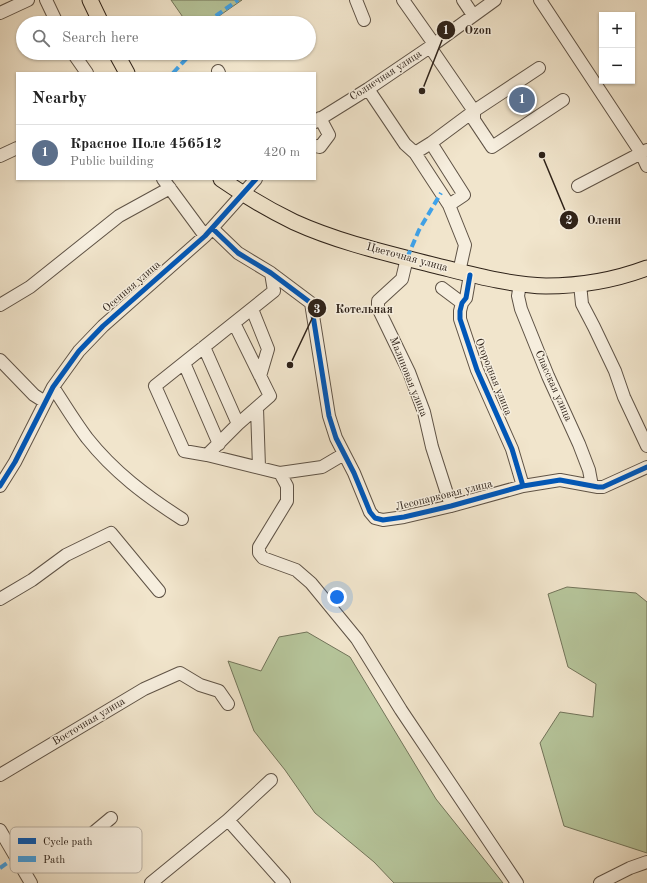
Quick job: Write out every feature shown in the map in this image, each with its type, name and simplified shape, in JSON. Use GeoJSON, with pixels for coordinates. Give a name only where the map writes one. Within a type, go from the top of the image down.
{"type":"FeatureCollection","features":[{"type":"Feature","properties":{"kind":"main road"},"geometry":{"type":"LineString","coordinates":[[90,0],[98,16]]}},
{"type":"Feature","properties":{"kind":"main road"},"geometry":{"type":"LineString","coordinates":[[120,60],[126,72]]}},
{"type":"Feature","properties":{"kind":"main road","name":"Цветочная улица"},"geometry":{"type":"LineString","coordinates":[[222,180],[243,194],[294,222],[341,240],[465,273],[520,284],[546,286],[580,284],[647,271]]}},
{"type":"Feature","properties":{"kind":"street"},"geometry":{"type":"LineString","coordinates":[[0,13],[28,0]]}},
{"type":"Feature","properties":{"kind":"street"},"geometry":{"type":"LineString","coordinates":[[46,0],[54,16]]}},
{"type":"Feature","properties":{"kind":"street"},"geometry":{"type":"LineString","coordinates":[[356,0],[364,20]]}},
{"type":"Feature","properties":{"kind":"street"},"geometry":{"type":"LineString","coordinates":[[403,0],[474,111],[474,120],[492,147],[563,100]]}},
{"type":"Feature","properties":{"kind":"street"},"geometry":{"type":"LineString","coordinates":[[463,0],[473,15]]}},
{"type":"Feature","properties":{"kind":"street","name":"Солнечная улица"},"geometry":{"type":"LineString","coordinates":[[318,120],[368,89],[432,46],[495,0]]}},
{"type":"Feature","properties":{"kind":"street"},"geometry":{"type":"LineString","coordinates":[[540,0],[644,152],[647,166]]}},
{"type":"Feature","properties":{"kind":"street"},"geometry":{"type":"LineString","coordinates":[[78,60],[85,72]]}},
{"type":"Feature","properties":{"kind":"street"},"geometry":{"type":"LineString","coordinates":[[414,153],[431,143],[474,111],[539,68]]}},
{"type":"Feature","properties":{"kind":"street","name":"Огородная улица"},"geometry":{"type":"LineString","coordinates":[[368,89],[405,144],[414,153],[448,205],[465,245],[466,298],[462,303],[460,319],[472,356],[512,449],[523,486]]}},
{"type":"Feature","properties":{"kind":"street"},"geometry":{"type":"LineString","coordinates":[[316,146],[320,147],[329,135],[318,120]]}},
{"type":"Feature","properties":{"kind":"street"},"geometry":{"type":"LineString","coordinates":[[431,143],[464,195],[448,205]]}},
{"type":"Feature","properties":{"kind":"street"},"geometry":{"type":"LineString","coordinates":[[0,156],[16,148]]}},
{"type":"Feature","properties":{"kind":"street"},"geometry":{"type":"LineString","coordinates":[[578,186],[644,152]]}},
{"type":"Feature","properties":{"kind":"street"},"geometry":{"type":"LineString","coordinates":[[243,194],[255,180]]}},
{"type":"Feature","properties":{"kind":"street"},"geometry":{"type":"LineString","coordinates":[[0,304],[30,287],[119,216],[166,183]]}},
{"type":"Feature","properties":{"kind":"street","name":"Лесопарковая улица"},"geometry":{"type":"LineString","coordinates":[[166,183],[209,232],[238,253],[271,273],[311,303],[329,416],[336,438],[354,473],[370,512],[375,518],[384,520],[404,517],[451,506],[523,486],[560,480],[603,487],[647,467]]}},
{"type":"Feature","properties":{"kind":"street","name":"Осенняя улица"},"geometry":{"type":"LineString","coordinates":[[0,486],[15,462],[53,388],[79,350],[103,326],[209,232],[243,194]]}},
{"type":"Feature","properties":{"kind":"street","name":"Малиновая улица"},"geometry":{"type":"LineString","coordinates":[[407,258],[402,279],[378,301],[378,308],[409,372],[424,412],[432,447],[451,506]]}},
{"type":"Feature","properties":{"kind":"street"},"geometry":{"type":"LineString","coordinates":[[271,273],[274,291],[155,386],[184,451],[207,455],[280,473],[322,467],[344,454]]}},
{"type":"Feature","properties":{"kind":"street","name":"Спасская улица"},"geometry":{"type":"LineString","coordinates":[[520,284],[518,296],[521,309],[548,376],[579,444],[589,470],[592,486]]}},
{"type":"Feature","properties":{"kind":"street"},"geometry":{"type":"LineString","coordinates":[[580,284],[582,304],[615,371],[624,397],[647,446]]}},
{"type":"Feature","properties":{"kind":"street"},"geometry":{"type":"LineString","coordinates":[[442,288],[462,303]]}},
{"type":"Feature","properties":{"kind":"street"},"geometry":{"type":"LineString","coordinates":[[252,308],[268,349],[260,376]]}},
{"type":"Feature","properties":{"kind":"street"},"geometry":{"type":"LineString","coordinates":[[207,455],[238,424],[270,396],[234,323]]}},
{"type":"Feature","properties":{"kind":"street"},"geometry":{"type":"LineString","coordinates":[[204,347],[238,424]]}},
{"type":"Feature","properties":{"kind":"street"},"geometry":{"type":"LineString","coordinates":[[0,360],[34,395],[45,402]]}},
{"type":"Feature","properties":{"kind":"street"},"geometry":{"type":"LineString","coordinates":[[184,363],[219,444]]}},
{"type":"Feature","properties":{"kind":"street"},"geometry":{"type":"LineString","coordinates":[[53,388],[87,438],[116,470],[152,499],[182,519]]}},
{"type":"Feature","properties":{"kind":"street"},"geometry":{"type":"LineString","coordinates":[[257,408],[259,467]]}},
{"type":"Feature","properties":{"kind":"street"},"geometry":{"type":"LineString","coordinates":[[280,473],[287,486],[287,502],[259,546],[259,553],[263,558],[296,570],[311,583],[357,639],[402,710],[517,883]]}},
{"type":"Feature","properties":{"kind":"street"},"geometry":{"type":"LineString","coordinates":[[0,599],[32,580],[66,555],[111,533],[159,591]]}},
{"type":"Feature","properties":{"kind":"street","name":"Восточная улица"},"geometry":{"type":"LineString","coordinates":[[0,775],[144,689],[180,673],[200,685],[219,691],[228,704]]}},
{"type":"Feature","properties":{"kind":"street"},"geometry":{"type":"LineString","coordinates":[[151,883],[228,820],[271,780]]}},
{"type":"Feature","properties":{"kind":"street"},"geometry":{"type":"LineString","coordinates":[[100,827],[111,818]]}},
{"type":"Feature","properties":{"kind":"street"},"geometry":{"type":"LineString","coordinates":[[228,820],[284,883]]}},
{"type":"Feature","properties":{"kind":"street"},"geometry":{"type":"LineString","coordinates":[[0,830],[10,847]]}},
{"type":"Feature","properties":{"kind":"street"},"geometry":{"type":"LineString","coordinates":[[600,883],[630,868],[647,862]]}},
{"type":"Feature","properties":{"kind":"street"},"geometry":{"type":"LineString","coordinates":[[25,873],[31,883]]}},
{"type":"Feature","properties":{"kind":"green space"},"geometry":{"type":"Polygon","coordinates":[[[171,0],[242,0],[219,16],[182,16],[171,0]]]}},
{"type":"Feature","properties":{"kind":"green space"},"geometry":{"type":"Polygon","coordinates":[[[567,587],[636,593],[647,602],[647,853],[564,826],[540,743],[560,712],[593,717],[596,684],[568,667],[548,594],[567,587]]]}},
{"type":"Feature","properties":{"kind":"green space"},"geometry":{"type":"Polygon","coordinates":[[[307,632],[350,657],[436,799],[503,883],[394,883],[374,862],[315,813],[285,770],[254,731],[228,661],[261,671],[279,637],[307,632]]]}},
{"type":"Feature","properties":{"kind":"marked path"},"geometry":{"type":"LineString","coordinates":[[216,16],[238,0]]}},
{"type":"Feature","properties":{"kind":"marked path"},"geometry":{"type":"LineString","coordinates":[[174,72],[185,60]]}},
{"type":"Feature","properties":{"kind":"marked path"},"geometry":{"type":"LineString","coordinates":[[407,258],[419,230],[441,193]]}},
{"type":"Feature","properties":{"kind":"marked path"},"geometry":{"type":"LineString","coordinates":[[0,868],[10,861]]}},
{"type":"Feature","properties":{"kind":"cycle path"},"geometry":{"type":"LineString","coordinates":[[0,486],[15,462],[53,387],[79,351],[103,326],[205,236],[255,180]]}},
{"type":"Feature","properties":{"kind":"cycle path"},"geometry":{"type":"LineString","coordinates":[[212,228],[238,253],[271,273],[311,303],[329,416],[336,438],[354,473],[370,512],[375,518],[383,520],[404,517],[451,506],[523,486],[560,480],[603,487],[647,467]]}},
{"type":"Feature","properties":{"kind":"cycle path"},"geometry":{"type":"LineString","coordinates":[[470,275],[466,298],[462,303],[460,311],[460,319],[477,370],[512,449],[523,486]]}},
{"type":"Feature","properties":{"kind":"place","name":"Ozon"},"geometry":{"type":"Point","coordinates":[422,91]}},
{"type":"Feature","properties":{"kind":"place","name":"Красное Поле 456512"},"geometry":{"type":"Point","coordinates":[522,100]}},
{"type":"Feature","properties":{"kind":"place","name":"Олени"},"geometry":{"type":"Point","coordinates":[542,155]}},
{"type":"Feature","properties":{"kind":"place","name":"Котельная"},"geometry":{"type":"Point","coordinates":[290,365]}}]}
